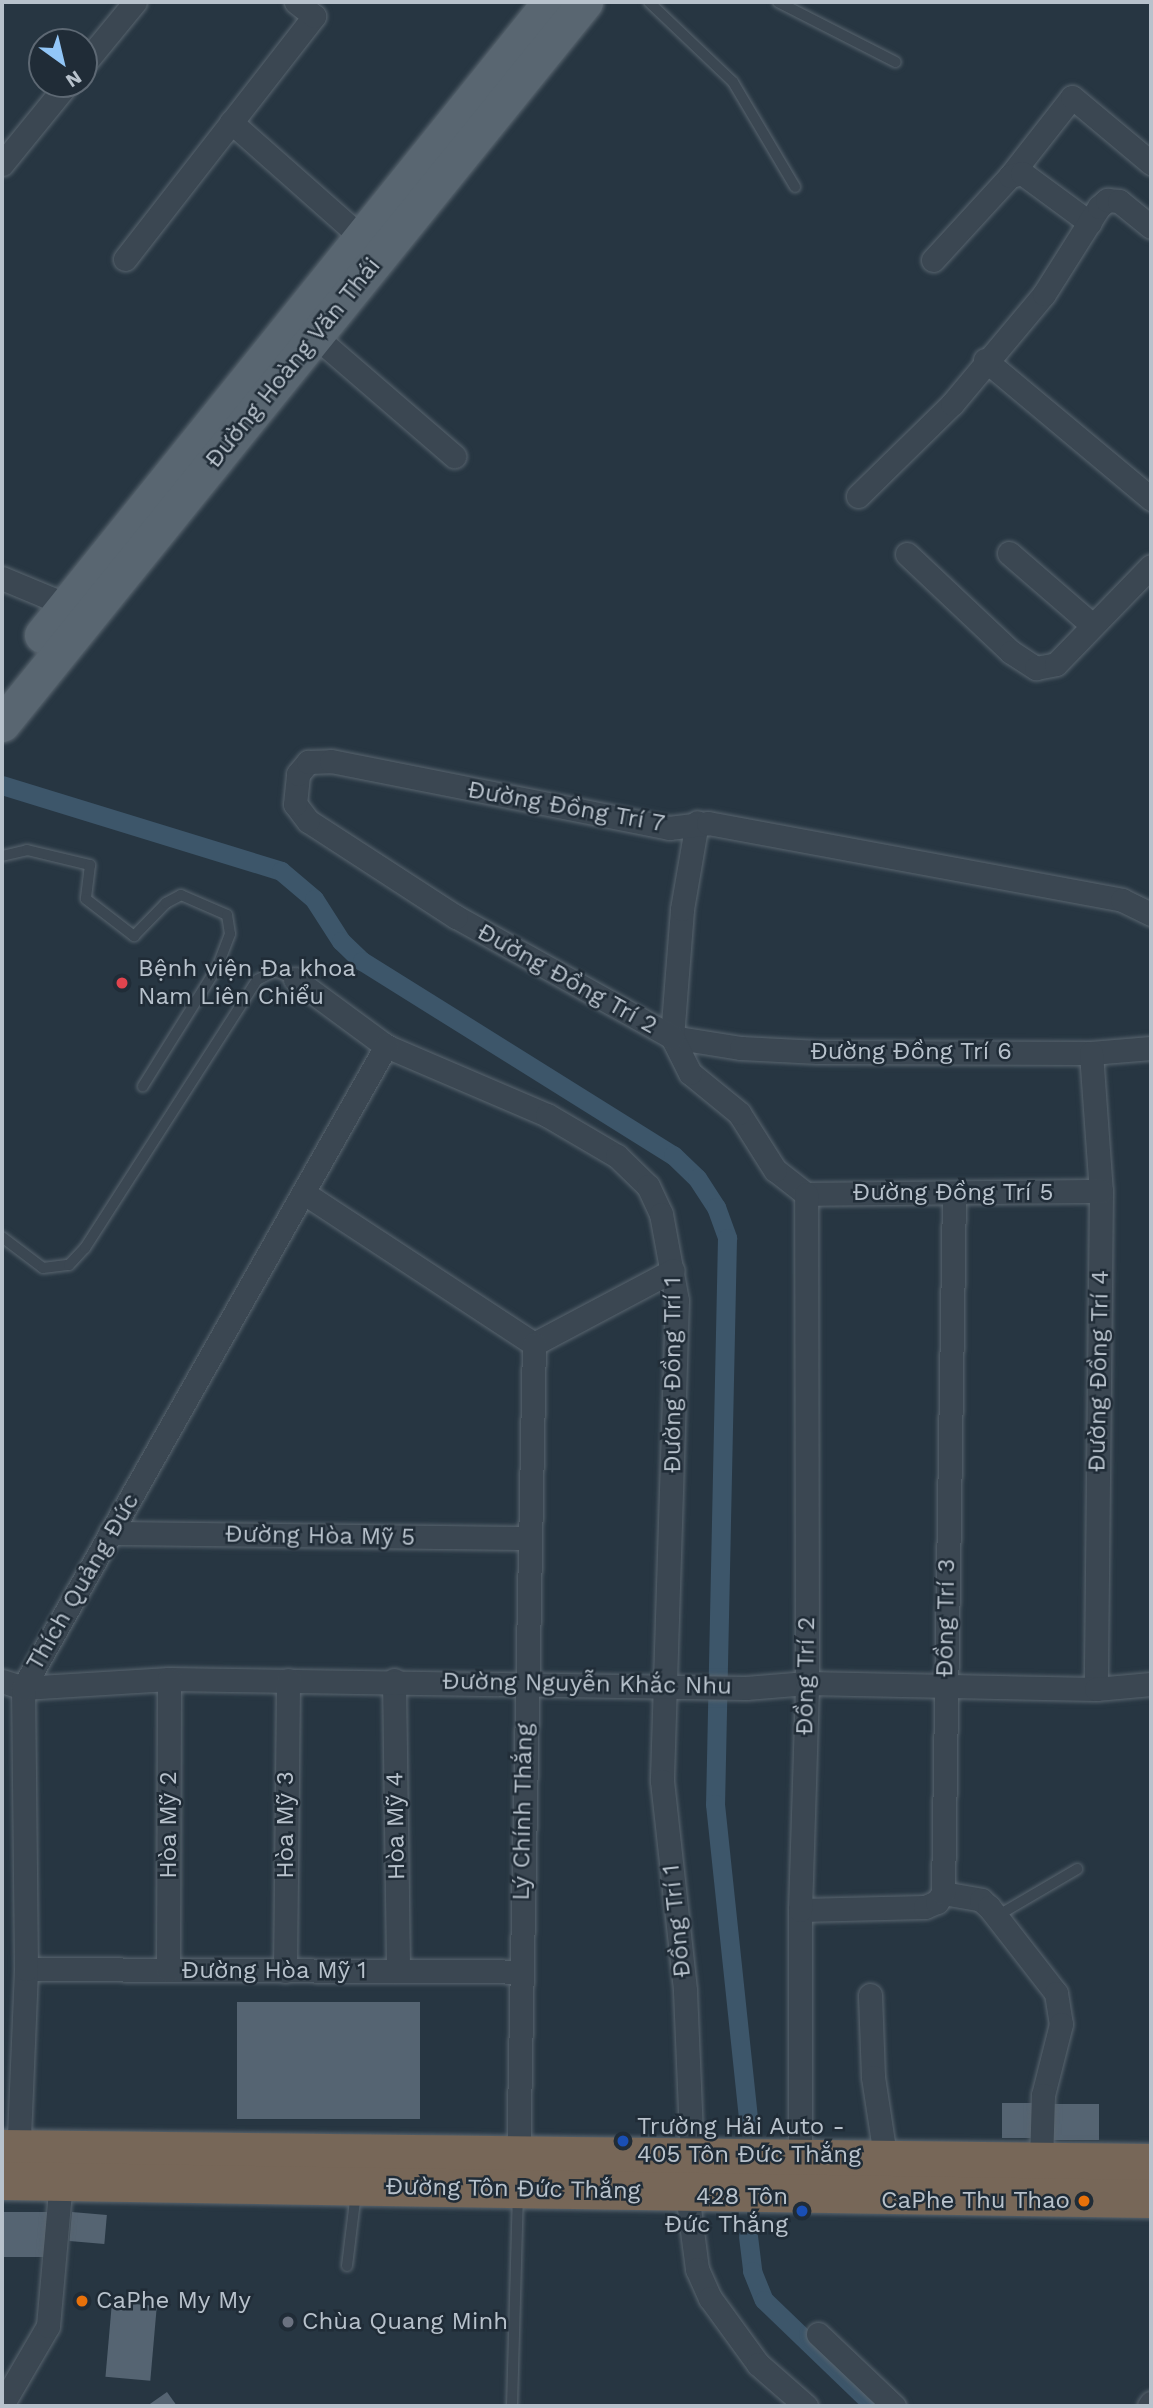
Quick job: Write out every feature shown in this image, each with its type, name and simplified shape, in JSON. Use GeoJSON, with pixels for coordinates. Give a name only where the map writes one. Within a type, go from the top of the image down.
{"type":"FeatureCollection","features":[{"type":"Feature","properties":{"kind":"highway","name":"Đường Tôn Đức Thắng"},"geometry":{"type":"LineString","coordinates":[[690,2175],[800,2159],[1151,2163]]}},
{"type":"Feature","properties":{"kind":"highway","name":"Đường Tôn Đức Thắng"},"geometry":{"type":"LineString","coordinates":[[9,2165],[61,2180],[357,2187],[518,2171]]}},
{"type":"Feature","properties":{"kind":"highway","name":"Đường Tôn Đức Thắng"},"geometry":{"type":"LineString","coordinates":[[9,2165],[690,2175],[1151,2199]]}},
{"type":"Feature","properties":{"kind":"main road","name":"Đường Hoàng Văn Thái"},"geometry":{"type":"LineString","coordinates":[[2,686],[361,237],[572,3]]}},
{"type":"Feature","properties":{"kind":"main road","name":"Đường Hoàng Văn Thái"},"geometry":{"type":"LineString","coordinates":[[2,724],[315,336],[572,3]]}},
{"type":"Feature","properties":{"kind":"street"},"geometry":{"type":"LineString","coordinates":[[98,47],[135,2]]}},
{"type":"Feature","properties":{"kind":"street"},"geometry":{"type":"LineString","coordinates":[[125,260],[314,16],[296,2]]}},
{"type":"Feature","properties":{"kind":"street"},"geometry":{"type":"LineString","coordinates":[[933,260],[1010,176],[1072,97],[1151,163]]}},
{"type":"Feature","properties":{"kind":"street"},"geometry":{"type":"LineString","coordinates":[[2,164],[56,98]]}},
{"type":"Feature","properties":{"kind":"street"},"geometry":{"type":"LineString","coordinates":[[231,122],[361,237]]}},
{"type":"Feature","properties":{"kind":"street"},"geometry":{"type":"LineString","coordinates":[[1010,176],[1022,173],[1034,179],[1090,223]]}},
{"type":"Feature","properties":{"kind":"street"},"geometry":{"type":"LineString","coordinates":[[858,496],[952,404],[985,360],[1044,294],[1107,200],[1119,201],[1151,227]]}},
{"type":"Feature","properties":{"kind":"street"},"geometry":{"type":"LineString","coordinates":[[315,336],[454,456]]}},
{"type":"Feature","properties":{"kind":"street"},"geometry":{"type":"LineString","coordinates":[[985,360],[1151,499]]}},
{"type":"Feature","properties":{"kind":"street"},"geometry":{"type":"LineString","coordinates":[[1009,553],[1092,625]]}},
{"type":"Feature","properties":{"kind":"street"},"geometry":{"type":"LineString","coordinates":[[907,554],[1011,652],[1036,668],[1056,664],[1092,625],[1146,579]]}},
{"type":"Feature","properties":{"kind":"street"},"geometry":{"type":"LineString","coordinates":[[2,578],[66,605]]}},
{"type":"Feature","properties":{"kind":"street","name":"Đường Đồng Trí 7"},"geometry":{"type":"LineString","coordinates":[[320,829],[298,814],[294,785],[308,762],[331,761],[668,828],[697,822],[1122,900],[1151,914]]}},
{"type":"Feature","properties":{"kind":"street"},"geometry":{"type":"LineString","coordinates":[[672,1037],[682,909],[697,822]]}},
{"type":"Feature","properties":{"kind":"street","name":"Đường Đồng Trí 2"},"geometry":{"type":"LineString","coordinates":[[320,829],[456,917],[672,1037],[690,1073],[738,1112],[775,1170],[806,1194]]}},
{"type":"Feature","properties":{"kind":"street","name":"Đường Đồng Trí 1"},"geometry":{"type":"LineString","coordinates":[[295,979],[386,1046],[547,1115],[617,1156],[648,1186],[668,1237],[677,1300],[673,1685]]}},
{"type":"Feature","properties":{"kind":"street","name":"Đường Đồng Trí 6"},"geometry":{"type":"LineString","coordinates":[[672,1037],[741,1048],[818,1052],[1091,1053],[1151,1048]]}},
{"type":"Feature","properties":{"kind":"street","name":"Thích Quảng Đức"},"geometry":{"type":"LineString","coordinates":[[9,2165],[26,1969],[12,1684],[110,1533],[386,1046]]}},
{"type":"Feature","properties":{"kind":"street","name":"Đường Đồng Trí 4"},"geometry":{"type":"LineString","coordinates":[[1091,1053],[1101,1191],[1096,1689]]}},
{"type":"Feature","properties":{"kind":"street","name":"Đường Đồng Trí 5"},"geometry":{"type":"LineString","coordinates":[[806,1194],[1101,1191]]}},
{"type":"Feature","properties":{"kind":"street"},"geometry":{"type":"LineString","coordinates":[[304,1193],[534,1344],[673,1270]]}},
{"type":"Feature","properties":{"kind":"street","name":"Đồng Trí 2"},"geometry":{"type":"LineString","coordinates":[[800,2159],[800,1910],[807,1683],[806,1194]]}},
{"type":"Feature","properties":{"kind":"street","name":"Đồng Trí 3"},"geometry":{"type":"LineString","coordinates":[[943,1893],[954,1194]]}},
{"type":"Feature","properties":{"kind":"street","name":"Lý Chính Thắng"},"geometry":{"type":"LineString","coordinates":[[518,2171],[534,1344]]}},
{"type":"Feature","properties":{"kind":"street","name":"Đường Hòa Mỹ 5"},"geometry":{"type":"LineString","coordinates":[[110,1533],[529,1538]]}},
{"type":"Feature","properties":{"kind":"street","name":"Đường Nguyễn Khắc Nhu"},"geometry":{"type":"LineString","coordinates":[[12,1684],[169,1679],[747,1688],[807,1683],[1096,1689],[1151,1684]]}},
{"type":"Feature","properties":{"kind":"street","name":"Hòa Mỹ 2"},"geometry":{"type":"LineString","coordinates":[[168,1970],[169,1679]]}},
{"type":"Feature","properties":{"kind":"street","name":"Hòa Mỹ 3"},"geometry":{"type":"LineString","coordinates":[[285,1971],[288,1680]]}},
{"type":"Feature","properties":{"kind":"street","name":"Hòa Mỹ 4"},"geometry":{"type":"LineString","coordinates":[[394,1681],[398,1972]]}},
{"type":"Feature","properties":{"kind":"street","name":"Đồng Trí 1"},"geometry":{"type":"LineString","coordinates":[[673,1685],[662,1781],[685,1991],[690,2175],[697,2269],[710,2298],[758,2364],[806,2406]]}},
{"type":"Feature","properties":{"kind":"street"},"geometry":{"type":"LineString","coordinates":[[800,1910],[925,1907],[937,1902],[943,1893],[981,1900],[997,1916],[1050,1980],[1060,2008],[1061,2024],[1043,2095],[1041,2162]]}},
{"type":"Feature","properties":{"kind":"street","name":"Đường Hòa Mỹ 1"},"geometry":{"type":"LineString","coordinates":[[26,1969],[521,1972]]}},
{"type":"Feature","properties":{"kind":"street"},"geometry":{"type":"LineString","coordinates":[[870,1996],[873,2077],[886,2162]]}},
{"type":"Feature","properties":{"kind":"street"},"geometry":{"type":"LineString","coordinates":[[2,2405],[48,2326],[61,2180]]}},
{"type":"Feature","properties":{"kind":"street"},"geometry":{"type":"LineString","coordinates":[[818,2333],[894,2406]]}},
{"type":"Feature","properties":{"kind":"lane"},"geometry":{"type":"LineString","coordinates":[[649,2],[733,82],[795,187]]}},
{"type":"Feature","properties":{"kind":"lane"},"geometry":{"type":"LineString","coordinates":[[778,2],[896,62]]}},
{"type":"Feature","properties":{"kind":"lane"},"geometry":{"type":"LineString","coordinates":[[2,856],[27,850],[90,865],[86,899],[134,936],[166,903],[181,895],[227,915],[230,934],[218,967],[144,1086]]}},
{"type":"Feature","properties":{"kind":"lane"},"geometry":{"type":"LineString","coordinates":[[2,1237],[43,1268],[69,1265],[85,1248],[257,980],[275,971],[295,979]]}},
{"type":"Feature","properties":{"kind":"lane"},"geometry":{"type":"LineString","coordinates":[[997,1916],[1077,1869]]}},
{"type":"Feature","properties":{"kind":"lane"},"geometry":{"type":"LineString","coordinates":[[512,2406],[518,2171]]}},
{"type":"Feature","properties":{"kind":"lane"},"geometry":{"type":"LineString","coordinates":[[347,2266],[357,2187]]}},
{"type":"Feature","properties":{"kind":"building"},"geometry":{"type":"Polygon","coordinates":[[[237,2002],[420,2002],[420,2119],[237,2119],[237,2002]]]}},
{"type":"Feature","properties":{"kind":"building"},"geometry":{"type":"Polygon","coordinates":[[[1002,2103],[1034,2103],[1034,2138],[1002,2138],[1002,2103]]]}},
{"type":"Feature","properties":{"kind":"building"},"geometry":{"type":"Polygon","coordinates":[[[1048,2104],[1099,2104],[1099,2140],[1048,2140],[1048,2104]]]}},
{"type":"Feature","properties":{"kind":"building"},"geometry":{"type":"Polygon","coordinates":[[[2,2212],[47,2212],[47,2257],[2,2257],[2,2212]]]}},
{"type":"Feature","properties":{"kind":"building"},"geometry":{"type":"Polygon","coordinates":[[[72,2212],[107,2215],[104,2244],[69,2241],[72,2212]]]}},
{"type":"Feature","properties":{"kind":"building"},"geometry":{"type":"Polygon","coordinates":[[[112,2302],[157,2306],[150,2381],[105,2377],[112,2302]]]}},
{"type":"Feature","properties":{"kind":"building"},"geometry":{"type":"Polygon","coordinates":[[[167,2392],[177,2406],[147,2406],[167,2392]]]}},
{"type":"Feature","properties":{"kind":"waterway"},"geometry":{"type":"LineString","coordinates":[[2,785],[281,871],[314,899],[341,941],[362,961],[673,1155],[697,1178],[716,1207],[727,1238],[715,1804],[748,2119]]}},
{"type":"Feature","properties":{"kind":"waterway"},"geometry":{"type":"LineString","coordinates":[[748,2236],[752,2271],[764,2300],[874,2406]]}},
{"type":"Feature","properties":{"kind":"place","name":"Bệnh viện Đa khoa Nam Liên Chiểu"},"geometry":{"type":"Point","coordinates":[122,983]}},
{"type":"Feature","properties":{"kind":"place","name":"Trường Hải Auto - 405 Tôn Đức Thắng"},"geometry":{"type":"Point","coordinates":[623,2141]}},
{"type":"Feature","properties":{"kind":"place","name":"CaPhe Thu Thao"},"geometry":{"type":"Point","coordinates":[1084,2201]}},
{"type":"Feature","properties":{"kind":"place","name":"428 Tôn Đức Thắng"},"geometry":{"type":"Point","coordinates":[802,2211]}},
{"type":"Feature","properties":{"kind":"place","name":"CaPhe My My"},"geometry":{"type":"Point","coordinates":[82,2301]}},
{"type":"Feature","properties":{"kind":"place","name":"Chùa Quang Minh"},"geometry":{"type":"Point","coordinates":[288,2322]}}]}
